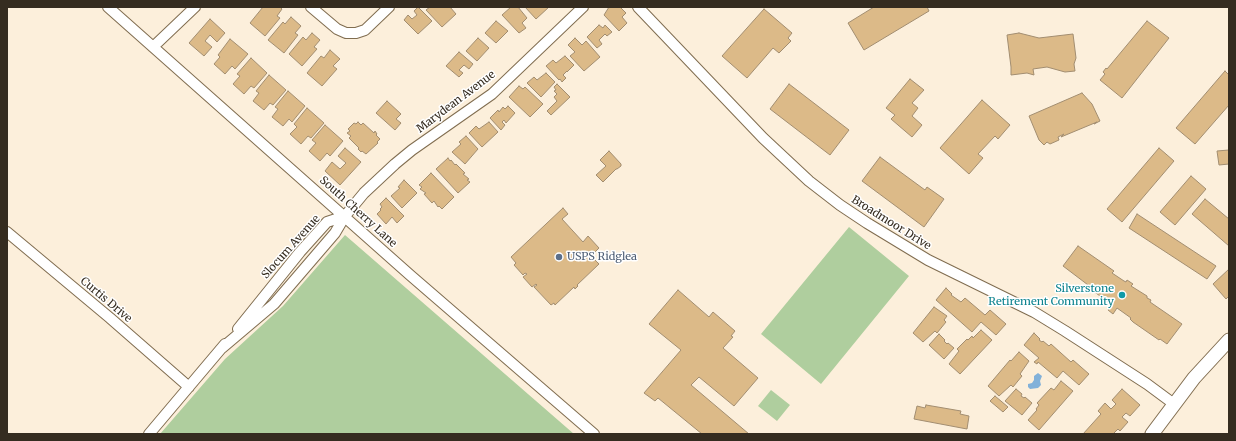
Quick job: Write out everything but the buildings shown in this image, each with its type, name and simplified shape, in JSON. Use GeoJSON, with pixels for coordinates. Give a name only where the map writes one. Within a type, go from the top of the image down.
{"type":"FeatureCollection","features":[{"type":"Feature","properties":{"kind":"main road"},"geometry":{"type":"LineString","coordinates":[[1152,434],[1194,378],[1228,343]]}},
{"type":"Feature","properties":{"kind":"street","name":"South Cherry Lane"},"geometry":{"type":"LineString","coordinates":[[108,7],[594,434]]}},
{"type":"Feature","properties":{"kind":"street"},"geometry":{"type":"LineString","coordinates":[[153,47],[195,7]]}},
{"type":"Feature","properties":{"kind":"street"},"geometry":{"type":"LineString","coordinates":[[311,7],[337,29],[346,33],[356,34],[365,30],[389,7]]}},
{"type":"Feature","properties":{"kind":"street","name":"Marydean Avenue"},"geometry":{"type":"LineString","coordinates":[[345,216],[364,193],[395,164],[492,94],[583,7]]}},
{"type":"Feature","properties":{"kind":"street","name":"Broadmoor Drive"},"geometry":{"type":"LineString","coordinates":[[638,7],[763,138],[809,181],[840,205],[866,223],[928,260],[1029,310],[1065,331],[1147,384],[1174,404]]}},
{"type":"Feature","properties":{"kind":"street","name":"Slocum Avenue"},"geometry":{"type":"LineString","coordinates":[[149,434],[222,348],[300,252],[327,222],[345,216]]}},
{"type":"Feature","properties":{"kind":"street","name":"Slocum Avenue"},"geometry":{"type":"LineString","coordinates":[[222,348],[274,304],[335,233],[345,216]]}},
{"type":"Feature","properties":{"kind":"street","name":"Curtis Drive"},"geometry":{"type":"LineString","coordinates":[[7,232],[110,318],[189,387]]}},
{"type":"Feature","properties":{"kind":"green space"},"geometry":{"type":"Polygon","coordinates":[[[849,227],[909,276],[821,384],[761,334],[849,227]]]}},
{"type":"Feature","properties":{"kind":"green space"},"geometry":{"type":"Polygon","coordinates":[[[345,235],[574,434],[160,434],[225,359],[283,306],[345,235]]]}},
{"type":"Feature","properties":{"kind":"green space"},"geometry":{"type":"Polygon","coordinates":[[[771,390],[790,405],[777,421],[758,406],[771,390]]]}},
{"type":"Feature","properties":{"kind":"water"},"geometry":{"type":"Polygon","coordinates":[[[1038,373],[1042,376],[1040,381],[1041,385],[1038,388],[1030,389],[1028,384],[1032,383],[1034,376],[1038,373]]]}},
{"type":"Feature","properties":{"kind":"place","name":"USPS Ridglea"},"geometry":{"type":"Point","coordinates":[559,257]}},
{"type":"Feature","properties":{"kind":"place","name":"Silverstone Retirement Community"},"geometry":{"type":"Point","coordinates":[1122,295]}}]}
